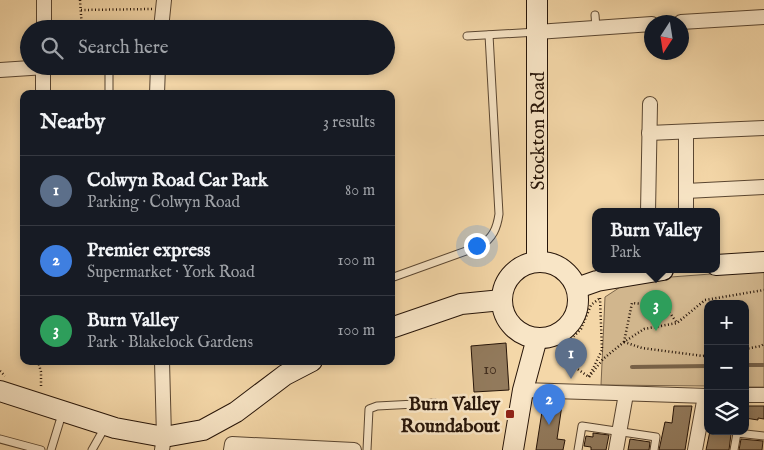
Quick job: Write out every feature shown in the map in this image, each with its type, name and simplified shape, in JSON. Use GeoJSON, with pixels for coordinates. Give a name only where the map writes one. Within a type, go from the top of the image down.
{"type":"FeatureCollection","features":[{"type":"Feature","properties":{"kind":"main road","name":"Stockton Road"},"geometry":{"type":"LineString","coordinates":[[537,0],[537,262]]}},
{"type":"Feature","properties":{"kind":"main road"},"geometry":{"type":"LineString","coordinates":[[537,262],[557,266],[572,279],[577,288],[579,301],[576,313],[570,324],[561,332],[549,338],[537,338],[526,335],[512,325],[504,311],[502,300],[504,288],[509,278],[521,268],[537,262]]}},
{"type":"Feature","properties":{"kind":"main road"},"geometry":{"type":"LineString","coordinates":[[720,265],[764,262]]}},
{"type":"Feature","properties":{"kind":"main road"},"geometry":{"type":"LineString","coordinates":[[577,288],[597,280],[636,273]]}},
{"type":"Feature","properties":{"kind":"main road"},"geometry":{"type":"LineString","coordinates":[[395,327],[461,304],[502,300]]}},
{"type":"Feature","properties":{"kind":"main road"},"geometry":{"type":"LineString","coordinates":[[513,450],[523,390],[537,338]]}},
{"type":"Feature","properties":{"kind":"main road"},"geometry":{"type":"LineString","coordinates":[[0,391],[163,443],[203,430],[236,412],[285,368]]}},
{"type":"Feature","properties":{"kind":"street"},"geometry":{"type":"LineString","coordinates":[[44,0],[44,20]]}},
{"type":"Feature","properties":{"kind":"street"},"geometry":{"type":"LineString","coordinates":[[162,20],[163,4]]}},
{"type":"Feature","properties":{"kind":"street"},"geometry":{"type":"LineString","coordinates":[[689,22],[764,17]]}},
{"type":"Feature","properties":{"kind":"street"},"geometry":{"type":"LineString","coordinates":[[537,32],[596,22],[644,24]]}},
{"type":"Feature","properties":{"kind":"street"},"geometry":{"type":"LineString","coordinates":[[0,70],[20,69]]}},
{"type":"Feature","properties":{"kind":"street"},"geometry":{"type":"LineString","coordinates":[[43,75],[43,90]]}},
{"type":"Feature","properties":{"kind":"street"},"geometry":{"type":"LineString","coordinates":[[157,90],[158,75]]}},
{"type":"Feature","properties":{"kind":"street"},"geometry":{"type":"LineString","coordinates":[[648,208],[650,104]]}},
{"type":"Feature","properties":{"kind":"street"},"geometry":{"type":"LineString","coordinates":[[649,133],[764,128]]}},
{"type":"Feature","properties":{"kind":"street"},"geometry":{"type":"LineString","coordinates":[[686,132],[686,208]]}},
{"type":"Feature","properties":{"kind":"street"},"geometry":{"type":"LineString","coordinates":[[686,191],[764,187]]}},
{"type":"Feature","properties":{"kind":"street"},"geometry":{"type":"LineString","coordinates":[[162,365],[163,443]]}},
{"type":"Feature","properties":{"kind":"street"},"geometry":{"type":"LineString","coordinates":[[523,390],[702,396],[695,450]]}},
{"type":"Feature","properties":{"kind":"street"},"geometry":{"type":"LineString","coordinates":[[616,450],[626,394]]}},
{"type":"Feature","properties":{"kind":"street"},"geometry":{"type":"LineString","coordinates":[[749,395],[764,395]]}},
{"type":"Feature","properties":{"kind":"street"},"geometry":{"type":"LineString","coordinates":[[231,447],[354,450]]}},
{"type":"Feature","properties":{"kind":"lane"},"geometry":{"type":"LineString","coordinates":[[467,36],[537,32]]}},
{"type":"Feature","properties":{"kind":"lane"},"geometry":{"type":"LineString","coordinates":[[395,277],[480,246],[492,236],[497,226],[499,214],[489,35]]}},
{"type":"Feature","properties":{"kind":"lane"},"geometry":{"type":"LineString","coordinates":[[109,75],[109,90]]}},
{"type":"Feature","properties":{"kind":"lane"},"geometry":{"type":"LineString","coordinates":[[367,450],[369,409],[377,406],[435,403]]}},
{"type":"Feature","properties":{"kind":"lane"},"geometry":{"type":"LineString","coordinates":[[51,450],[62,411]]}},
{"type":"Feature","properties":{"kind":"lane"},"geometry":{"type":"LineString","coordinates":[[92,450],[107,425]]}},
{"type":"Feature","properties":{"kind":"lane"},"geometry":{"type":"LineString","coordinates":[[578,450],[582,426],[656,437],[654,450]]}},
{"type":"Feature","properties":{"kind":"lane"},"geometry":{"type":"LineString","coordinates":[[734,450],[737,432],[764,436]]}},
{"type":"Feature","properties":{"kind":"lane"},"geometry":{"type":"LineString","coordinates":[[0,439],[41,450]]}},
{"type":"Feature","properties":{"kind":"path"},"geometry":{"type":"LineString","coordinates":[[80,0],[82,20]]}},
{"type":"Feature","properties":{"kind":"path"},"geometry":{"type":"LineString","coordinates":[[81,10],[163,4]]}},
{"type":"Feature","properties":{"kind":"path"},"geometry":{"type":"LineString","coordinates":[[589,378],[603,359],[644,329],[677,323],[705,300],[764,290]]}},
{"type":"Feature","properties":{"kind":"path"},"geometry":{"type":"LineString","coordinates":[[600,298],[602,350],[589,378],[556,354],[582,329],[591,305],[600,298]]}},
{"type":"Feature","properties":{"kind":"path"},"geometry":{"type":"LineString","coordinates":[[624,342],[632,303],[665,306],[677,323]]}},
{"type":"Feature","properties":{"kind":"path"},"geometry":{"type":"LineString","coordinates":[[624,342],[642,348],[704,356]]}},
{"type":"Feature","properties":{"kind":"path"},"geometry":{"type":"LineString","coordinates":[[749,348],[763,346]]}},
{"type":"Feature","properties":{"kind":"path"},"geometry":{"type":"LineString","coordinates":[[39,365],[41,388]]}},
{"type":"Feature","properties":{"kind":"shaded area"},"geometry":{"type":"Polygon","coordinates":[[[764,270],[764,387],[749,387],[749,300],[704,300],[704,386],[601,385],[605,297],[631,280],[764,270]]]}},
{"type":"Feature","properties":{"kind":"building"},"geometry":{"type":"Polygon","coordinates":[[[506,343],[509,390],[474,392],[471,346],[506,343]]]}},
{"type":"Feature","properties":{"kind":"building"},"geometry":{"type":"Polygon","coordinates":[[[543,405],[562,405],[557,439],[565,440],[563,450],[536,450],[543,405]]]}},
{"type":"Feature","properties":{"kind":"building"},"geometry":{"type":"Polygon","coordinates":[[[674,406],[692,406],[685,450],[659,450],[665,422],[672,423],[674,406]]]}},
{"type":"Feature","properties":{"kind":"building"},"geometry":{"type":"Polygon","coordinates":[[[749,406],[764,406],[764,419],[758,418],[758,420],[749,419],[749,406]]]}},
{"type":"Feature","properties":{"kind":"building"},"geometry":{"type":"Polygon","coordinates":[[[593,433],[609,435],[606,450],[591,450],[591,447],[584,446],[586,436],[593,437],[593,433]]]}},
{"type":"Feature","properties":{"kind":"building"},"geometry":{"type":"Polygon","coordinates":[[[709,435],[731,435],[729,450],[706,450],[709,435]]]}},
{"type":"Feature","properties":{"kind":"building"},"geometry":{"type":"Polygon","coordinates":[[[630,439],[650,442],[649,450],[628,450],[630,439]]]}},
{"type":"Feature","properties":{"kind":"building"},"geometry":{"type":"Polygon","coordinates":[[[741,439],[763,441],[762,450],[739,450],[741,439]]]}},
{"type":"Feature","properties":{"kind":"waterway"},"geometry":{"type":"LineString","coordinates":[[749,365],[764,365]]}},
{"type":"Feature","properties":{"kind":"waterway"},"geometry":{"type":"LineString","coordinates":[[632,367],[704,366]]}},
{"type":"Feature","properties":{"kind":"place","name":"Burn Valley"},"geometry":{"type":"Point","coordinates":[656,331]}},
{"type":"Feature","properties":{"kind":"place","name":"Colwyn Road Car Park"},"geometry":{"type":"Point","coordinates":[571,379]}},
{"type":"Feature","properties":{"kind":"place","name":"Burn Valley Roundabout"},"geometry":{"type":"Point","coordinates":[510,414]}},
{"type":"Feature","properties":{"kind":"place","name":"Premier express"},"geometry":{"type":"Point","coordinates":[549,425]}}]}
